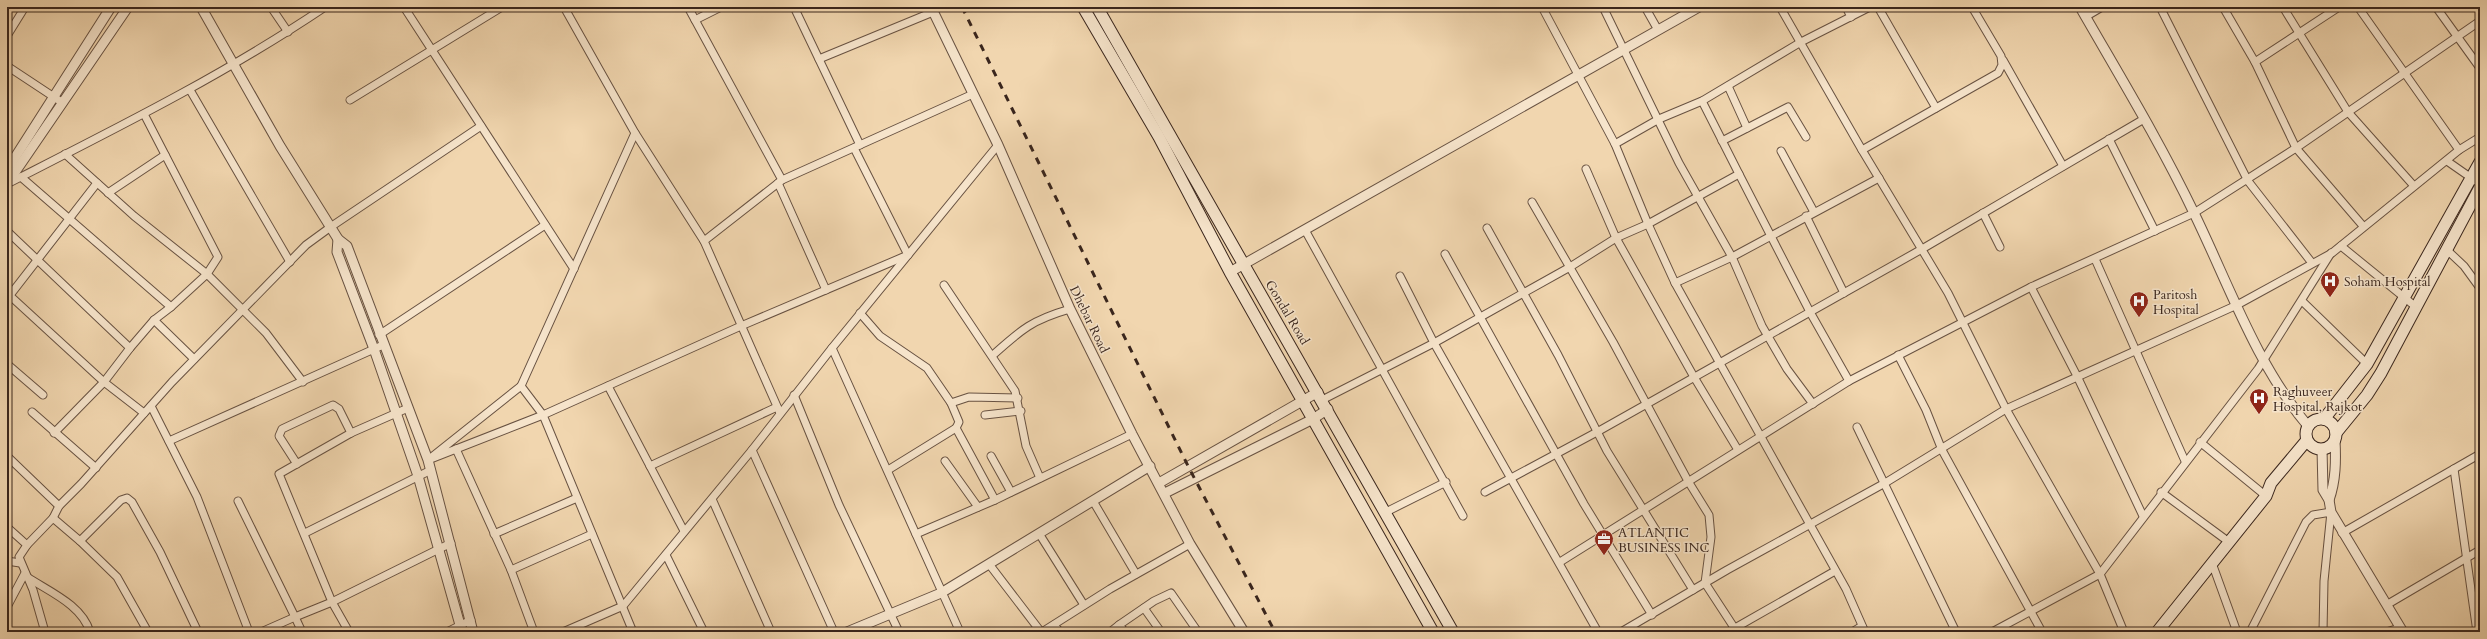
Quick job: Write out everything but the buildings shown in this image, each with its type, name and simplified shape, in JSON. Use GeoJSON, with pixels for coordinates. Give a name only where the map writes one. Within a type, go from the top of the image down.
{"type":"FeatureCollection","features":[{"type":"Feature","properties":{"kind":"main road"},"geometry":{"type":"LineString","coordinates":[[1083,7],[1159,137],[1230,272],[1433,632]]}},
{"type":"Feature","properties":{"kind":"main road","name":"Gondal Road"},"geometry":{"type":"LineString","coordinates":[[1097,7],[1243,264],[1323,400],[1453,632]]}},
{"type":"Feature","properties":{"kind":"main road"},"geometry":{"type":"LineString","coordinates":[[2324,420],[2367,364],[2476,181],[2480,162]]}},
{"type":"Feature","properties":{"kind":"main road"},"geometry":{"type":"LineString","coordinates":[[2157,632],[2268,493],[2271,483],[2313,445],[2331,446],[2336,436],[2367,395],[2480,188]]}},
{"type":"Feature","properties":{"kind":"main road"},"geometry":{"type":"LineString","coordinates":[[2313,445],[2308,426],[2314,420],[2324,420],[2334,425],[2336,436]]}},
{"type":"Feature","properties":{"kind":"street"},"geometry":{"type":"LineString","coordinates":[[7,36],[25,7]]}},
{"type":"Feature","properties":{"kind":"street"},"geometry":{"type":"LineString","coordinates":[[7,170],[112,7]]}},
{"type":"Feature","properties":{"kind":"street"},"geometry":{"type":"LineString","coordinates":[[7,184],[128,7]]}},
{"type":"Feature","properties":{"kind":"street"},"geometry":{"type":"LineString","coordinates":[[201,7],[232,64],[280,146],[332,226],[338,239],[347,246],[383,346],[428,460],[451,543],[473,632]]}},
{"type":"Feature","properties":{"kind":"street"},"geometry":{"type":"LineString","coordinates":[[271,7],[288,32]]}},
{"type":"Feature","properties":{"kind":"street"},"geometry":{"type":"LineString","coordinates":[[7,184],[190,90],[288,32],[325,7]]}},
{"type":"Feature","properties":{"kind":"street"},"geometry":{"type":"LineString","coordinates":[[404,7],[574,269]]}},
{"type":"Feature","properties":{"kind":"street"},"geometry":{"type":"LineString","coordinates":[[350,100],[431,49],[502,7]]}},
{"type":"Feature","properties":{"kind":"street"},"geometry":{"type":"LineString","coordinates":[[564,7],[634,134],[704,241],[779,410]]}},
{"type":"Feature","properties":{"kind":"street"},"geometry":{"type":"LineString","coordinates":[[688,7],[780,182],[826,290]]}},
{"type":"Feature","properties":{"kind":"street"},"geometry":{"type":"LineString","coordinates":[[695,20],[721,7]]}},
{"type":"Feature","properties":{"kind":"street"},"geometry":{"type":"LineString","coordinates":[[794,7],[908,255]]}},
{"type":"Feature","properties":{"kind":"street"},"geometry":{"type":"LineString","coordinates":[[1542,7],[1615,144],[1648,224],[1675,283],[1720,362],[1760,437],[1781,471],[1835,571],[1863,629],[1852,632]]}},
{"type":"Feature","properties":{"kind":"street"},"geometry":{"type":"LineString","coordinates":[[1603,7],[1625,49],[1679,163],[1732,257],[1762,326],[1787,369],[1813,404]]}},
{"type":"Feature","properties":{"kind":"street"},"geometry":{"type":"LineString","coordinates":[[1645,7],[1658,30]]}},
{"type":"Feature","properties":{"kind":"street"},"geometry":{"type":"LineString","coordinates":[[1230,272],[1699,7]]}},
{"type":"Feature","properties":{"kind":"street"},"geometry":{"type":"LineString","coordinates":[[1780,7],[1802,42],[1862,150],[1948,293],[1961,322],[2006,409],[2100,574],[2124,632]]}},
{"type":"Feature","properties":{"kind":"street"},"geometry":{"type":"LineString","coordinates":[[1846,7],[1851,17]]}},
{"type":"Feature","properties":{"kind":"street"},"geometry":{"type":"LineString","coordinates":[[1615,144],[1659,120],[1702,101],[1802,42],[1870,7]]}},
{"type":"Feature","properties":{"kind":"street"},"geometry":{"type":"LineString","coordinates":[[1878,7],[1936,108]]}},
{"type":"Feature","properties":{"kind":"street"},"geometry":{"type":"LineString","coordinates":[[1972,7],[2063,166]]}},
{"type":"Feature","properties":{"kind":"street"},"geometry":{"type":"LineString","coordinates":[[2080,7],[2155,136],[2194,213],[2236,305],[2263,359],[2291,405],[2308,426]]}},
{"type":"Feature","properties":{"kind":"street"},"geometry":{"type":"LineString","coordinates":[[2085,17],[2102,7]]}},
{"type":"Feature","properties":{"kind":"street"},"geometry":{"type":"LineString","coordinates":[[2160,7],[2248,181],[2312,263]]}},
{"type":"Feature","properties":{"kind":"street"},"geometry":{"type":"LineString","coordinates":[[2223,7],[2255,62],[2296,148],[2363,226]]}},
{"type":"Feature","properties":{"kind":"street"},"geometry":{"type":"LineString","coordinates":[[2283,7],[2348,112],[2414,186]]}},
{"type":"Feature","properties":{"kind":"street"},"geometry":{"type":"LineString","coordinates":[[2255,62],[2338,7]]}},
{"type":"Feature","properties":{"kind":"street"},"geometry":{"type":"LineString","coordinates":[[2358,7],[2403,74],[2459,150]]}},
{"type":"Feature","properties":{"kind":"street"},"geometry":{"type":"LineString","coordinates":[[2436,7],[2480,68]]}},
{"type":"Feature","properties":{"kind":"street"},"geometry":{"type":"LineString","coordinates":[[819,59],[932,9]]}},
{"type":"Feature","properties":{"kind":"street","name":"Dhebar Road"},"geometry":{"type":"LineString","coordinates":[[932,9],[998,145],[1070,309],[1132,434],[1165,493],[1190,544],[1244,632]]}},
{"type":"Feature","properties":{"kind":"street"},"geometry":{"type":"LineString","coordinates":[[1560,562],[1602,534],[1848,381],[2031,287],[2194,213],[2248,181],[2480,21]]}},
{"type":"Feature","properties":{"kind":"street"},"geometry":{"type":"LineString","coordinates":[[1862,150],[1998,73],[2002,65],[2001,56]]}},
{"type":"Feature","properties":{"kind":"street"},"geometry":{"type":"LineString","coordinates":[[7,66],[63,103]]}},
{"type":"Feature","properties":{"kind":"street"},"geometry":{"type":"LineString","coordinates":[[1728,86],[1747,128]]}},
{"type":"Feature","properties":{"kind":"street"},"geometry":{"type":"LineString","coordinates":[[190,90],[290,262]]}},
{"type":"Feature","properties":{"kind":"street"},"geometry":{"type":"LineString","coordinates":[[704,241],[780,182],[973,94]]}},
{"type":"Feature","properties":{"kind":"street"},"geometry":{"type":"LineString","coordinates":[[1702,101],[1810,312],[1848,381]]}},
{"type":"Feature","properties":{"kind":"street"},"geometry":{"type":"LineString","coordinates":[[1722,141],[1788,107],[1806,138]]}},
{"type":"Feature","properties":{"kind":"street"},"geometry":{"type":"LineString","coordinates":[[54,433],[104,382],[154,320],[206,274],[218,257],[144,114]]}},
{"type":"Feature","properties":{"kind":"street"},"geometry":{"type":"LineString","coordinates":[[1485,492],[1597,432],[1768,334],[1922,249],[2144,119]]}},
{"type":"Feature","properties":{"kind":"street"},"geometry":{"type":"LineString","coordinates":[[45,632],[19,557],[27,545],[53,518],[59,506],[96,468],[194,359],[244,311],[306,245],[481,126]]}},
{"type":"Feature","properties":{"kind":"street"},"geometry":{"type":"LineString","coordinates":[[428,460],[521,386],[634,134]]}},
{"type":"Feature","properties":{"kind":"street"},"geometry":{"type":"LineString","coordinates":[[1621,632],[1634,629],[1652,615],[1693,590],[1885,483],[1942,450],[2006,409],[2236,305],[2332,253],[2363,226],[2459,150],[2480,137]]}},
{"type":"Feature","properties":{"kind":"street"},"geometry":{"type":"LineString","coordinates":[[2109,139],[2155,232]]}},
{"type":"Feature","properties":{"kind":"street"},"geometry":{"type":"LineString","coordinates":[[563,632],[578,629],[623,606],[752,450],[779,410],[794,395],[998,145]]}},
{"type":"Feature","properties":{"kind":"street"},"geometry":{"type":"LineString","coordinates":[[1781,151],[1814,212]]}},
{"type":"Feature","properties":{"kind":"street"},"geometry":{"type":"LineString","coordinates":[[65,154],[134,216],[206,274],[244,311],[278,348],[303,382]]}},
{"type":"Feature","properties":{"kind":"street"},"geometry":{"type":"LineString","coordinates":[[108,193],[165,155]]}},
{"type":"Feature","properties":{"kind":"street"},"geometry":{"type":"LineString","coordinates":[[2446,161],[2476,181]]}},
{"type":"Feature","properties":{"kind":"street"},"geometry":{"type":"LineString","coordinates":[[1586,169],[1616,238],[1694,377],[1738,450]]}},
{"type":"Feature","properties":{"kind":"street"},"geometry":{"type":"LineString","coordinates":[[1159,483],[1304,401],[1323,400],[1434,343],[1570,267],[1616,238],[1648,224],[1739,174]]}},
{"type":"Feature","properties":{"kind":"street"},"geometry":{"type":"LineString","coordinates":[[21,177],[171,306]]}},
{"type":"Feature","properties":{"kind":"street"},"geometry":{"type":"LineString","coordinates":[[1675,283],[1732,257],[1879,178]]}},
{"type":"Feature","properties":{"kind":"street"},"geometry":{"type":"LineString","coordinates":[[97,183],[38,262],[8,296],[104,382],[144,413]]}},
{"type":"Feature","properties":{"kind":"street"},"geometry":{"type":"LineString","coordinates":[[1532,202],[1647,404],[1688,481],[1709,515],[1712,524],[1705,583],[1733,630],[1835,571]]}},
{"type":"Feature","properties":{"kind":"street"},"geometry":{"type":"LineString","coordinates":[[1983,213],[2000,247]]}},
{"type":"Feature","properties":{"kind":"street"},"geometry":{"type":"LineString","coordinates":[[1806,216],[1844,293]]}},
{"type":"Feature","properties":{"kind":"street"},"geometry":{"type":"LineString","coordinates":[[379,335],[545,225]]}},
{"type":"Feature","properties":{"kind":"street"},"geometry":{"type":"LineString","coordinates":[[1487,228],[1524,292],[1597,432],[1693,590]]}},
{"type":"Feature","properties":{"kind":"street"},"geometry":{"type":"LineString","coordinates":[[1305,230],[1446,482],[1463,516]]}},
{"type":"Feature","properties":{"kind":"street"},"geometry":{"type":"LineString","coordinates":[[7,231],[130,348]]}},
{"type":"Feature","properties":{"kind":"street"},"geometry":{"type":"LineString","coordinates":[[338,239],[337,252],[374,350],[395,414],[418,476],[461,629]]}},
{"type":"Feature","properties":{"kind":"street"},"geometry":{"type":"LineString","coordinates":[[2341,246],[2416,307]]}},
{"type":"Feature","properties":{"kind":"street"},"geometry":{"type":"LineString","coordinates":[[2447,250],[2464,266],[2480,288]]}},
{"type":"Feature","properties":{"kind":"street"},"geometry":{"type":"LineString","coordinates":[[1992,632],[2100,574],[2263,359],[2332,253]]}},
{"type":"Feature","properties":{"kind":"street"},"geometry":{"type":"LineString","coordinates":[[1445,254],[1602,534],[1652,615]]}},
{"type":"Feature","properties":{"kind":"street"},"geometry":{"type":"LineString","coordinates":[[428,460],[543,415],[741,326],[908,255]]}},
{"type":"Feature","properties":{"kind":"street"},"geometry":{"type":"LineString","coordinates":[[2095,259],[2185,461]]}},
{"type":"Feature","properties":{"kind":"street"},"geometry":{"type":"LineString","coordinates":[[1400,276],[1434,343],[1560,562],[1598,632]]}},
{"type":"Feature","properties":{"kind":"street"},"geometry":{"type":"LineString","coordinates":[[944,285],[954,303],[993,355],[1018,398],[1026,446],[1040,478]]}},
{"type":"Feature","properties":{"kind":"street"},"geometry":{"type":"LineString","coordinates":[[2031,287],[2077,376],[2143,516]]}},
{"type":"Feature","properties":{"kind":"street"},"geometry":{"type":"LineString","coordinates":[[2302,301],[2367,364]]}},
{"type":"Feature","properties":{"kind":"street"},"geometry":{"type":"LineString","coordinates":[[993,355],[1036,320],[1070,309]]}},
{"type":"Feature","properties":{"kind":"street"},"geometry":{"type":"LineString","coordinates":[[860,313],[880,336],[927,368],[951,403],[959,422],[956,428],[888,470]]}},
{"type":"Feature","properties":{"kind":"street"},"geometry":{"type":"LineString","coordinates":[[154,320],[194,359]]}},
{"type":"Feature","properties":{"kind":"street"},"geometry":{"type":"LineString","coordinates":[[169,441],[383,346]]}},
{"type":"Feature","properties":{"kind":"street"},"geometry":{"type":"LineString","coordinates":[[832,348],[960,632]]}},
{"type":"Feature","properties":{"kind":"street"},"geometry":{"type":"LineString","coordinates":[[1898,355],[1926,410],[1942,450],[2042,632]]}},
{"type":"Feature","properties":{"kind":"street"},"geometry":{"type":"LineString","coordinates":[[7,364],[43,395]]}},
{"type":"Feature","properties":{"kind":"street"},"geometry":{"type":"LineString","coordinates":[[521,386],[543,415],[633,632]]}},
{"type":"Feature","properties":{"kind":"street"},"geometry":{"type":"LineString","coordinates":[[608,386],[684,531]]}},
{"type":"Feature","properties":{"kind":"street"},"geometry":{"type":"LineString","coordinates":[[794,395],[839,504],[899,632]]}},
{"type":"Feature","properties":{"kind":"street"},"geometry":{"type":"LineString","coordinates":[[951,403],[969,397],[1018,398]]}},
{"type":"Feature","properties":{"kind":"street"},"geometry":{"type":"LineString","coordinates":[[1165,493],[1313,419],[1323,400]]}},
{"type":"Feature","properties":{"kind":"street"},"geometry":{"type":"LineString","coordinates":[[297,464],[279,436],[282,429],[333,405],[339,409],[351,433]]}},
{"type":"Feature","properties":{"kind":"street"},"geometry":{"type":"LineString","coordinates":[[151,406],[197,497],[249,632]]}},
{"type":"Feature","properties":{"kind":"street"},"geometry":{"type":"LineString","coordinates":[[349,632],[332,602],[305,533],[279,474],[351,433],[408,408]]}},
{"type":"Feature","properties":{"kind":"street"},"geometry":{"type":"LineString","coordinates":[[650,466],[779,410]]}},
{"type":"Feature","properties":{"kind":"street"},"geometry":{"type":"LineString","coordinates":[[985,415],[1021,411]]}},
{"type":"Feature","properties":{"kind":"street"},"geometry":{"type":"LineString","coordinates":[[32,412],[54,433],[96,468]]}},
{"type":"Feature","properties":{"kind":"street"},"geometry":{"type":"LineString","coordinates":[[1856,427],[1885,483],[1956,632]]}},
{"type":"Feature","properties":{"kind":"street"},"geometry":{"type":"LineString","coordinates":[[956,428],[995,500]]}},
{"type":"Feature","properties":{"kind":"street"},"geometry":{"type":"LineString","coordinates":[[916,534],[995,500],[1132,434]]}},
{"type":"Feature","properties":{"kind":"street"},"geometry":{"type":"LineString","coordinates":[[2329,500],[2333,489],[2336,460],[2336,436]]}},
{"type":"Feature","properties":{"kind":"street"},"geometry":{"type":"LineString","coordinates":[[2200,442],[2268,493]]}},
{"type":"Feature","properties":{"kind":"street"},"geometry":{"type":"LineString","coordinates":[[2313,445],[2323,490],[2329,500],[2331,512],[2324,581],[2323,632]]}},
{"type":"Feature","properties":{"kind":"street"},"geometry":{"type":"LineString","coordinates":[[456,449],[511,570],[534,632]]}},
{"type":"Feature","properties":{"kind":"street"},"geometry":{"type":"LineString","coordinates":[[752,450],[834,632]]}},
{"type":"Feature","properties":{"kind":"street"},"geometry":{"type":"LineString","coordinates":[[2342,533],[2480,454]]}},
{"type":"Feature","properties":{"kind":"street"},"geometry":{"type":"LineString","coordinates":[[7,456],[59,506]]}},
{"type":"Feature","properties":{"kind":"street"},"geometry":{"type":"LineString","coordinates":[[991,456],[1011,492]]}},
{"type":"Feature","properties":{"kind":"street"},"geometry":{"type":"LineString","coordinates":[[945,461],[978,507]]}},
{"type":"Feature","properties":{"kind":"street"},"geometry":{"type":"LineString","coordinates":[[847,632],[941,592],[1040,535],[1150,466]]}},
{"type":"Feature","properties":{"kind":"street"},"geometry":{"type":"LineString","coordinates":[[2454,469],[2478,632]]}},
{"type":"Feature","properties":{"kind":"street"},"geometry":{"type":"LineString","coordinates":[[305,533],[431,470]]}},
{"type":"Feature","properties":{"kind":"street"},"geometry":{"type":"LineString","coordinates":[[1386,512],[1446,482]]}},
{"type":"Feature","properties":{"kind":"street"},"geometry":{"type":"LineString","coordinates":[[2161,492],[2229,542]]}},
{"type":"Feature","properties":{"kind":"street"},"geometry":{"type":"LineString","coordinates":[[494,534],[577,498]]}},
{"type":"Feature","properties":{"kind":"street"},"geometry":{"type":"LineString","coordinates":[[712,499],[771,632]]}},
{"type":"Feature","properties":{"kind":"street"},"geometry":{"type":"LineString","coordinates":[[80,541],[121,500],[130,500],[160,552],[198,632]]}},
{"type":"Feature","properties":{"kind":"street"},"geometry":{"type":"LineString","coordinates":[[1092,501],[1136,574]]}},
{"type":"Feature","properties":{"kind":"street"},"geometry":{"type":"LineString","coordinates":[[238,502],[302,632]]}},
{"type":"Feature","properties":{"kind":"street"},"geometry":{"type":"LineString","coordinates":[[2331,512],[2342,533],[2390,608],[2399,631],[2386,632]]}},
{"type":"Feature","properties":{"kind":"street"},"geometry":{"type":"LineString","coordinates":[[2250,632],[2306,522],[2313,516],[2331,512]]}},
{"type":"Feature","properties":{"kind":"street"},"geometry":{"type":"LineString","coordinates":[[53,518],[80,541],[117,577],[148,632]]}},
{"type":"Feature","properties":{"kind":"street"},"geometry":{"type":"LineString","coordinates":[[7,527],[27,545]]}},
{"type":"Feature","properties":{"kind":"street"},"geometry":{"type":"LineString","coordinates":[[511,570],[592,534]]}},
{"type":"Feature","properties":{"kind":"street"},"geometry":{"type":"LineString","coordinates":[[1040,535],[1084,605]]}},
{"type":"Feature","properties":{"kind":"street"},"geometry":{"type":"LineString","coordinates":[[261,632],[332,602],[451,543]]}},
{"type":"Feature","properties":{"kind":"street"},"geometry":{"type":"LineString","coordinates":[[989,564],[1042,632],[1136,574],[1190,544]]}},
{"type":"Feature","properties":{"kind":"street"},"geometry":{"type":"LineString","coordinates":[[2390,608],[2480,550]]}},
{"type":"Feature","properties":{"kind":"street"},"geometry":{"type":"LineString","coordinates":[[666,555],[704,632]]}},
{"type":"Feature","properties":{"kind":"street"},"geometry":{"type":"LineString","coordinates":[[7,561],[20,563]]}},
{"type":"Feature","properties":{"kind":"street"},"geometry":{"type":"LineString","coordinates":[[2212,563],[2237,632]]}},
{"type":"Feature","properties":{"kind":"street"},"geometry":{"type":"LineString","coordinates":[[7,607],[10,596],[26,575]]}},
{"type":"Feature","properties":{"kind":"street"},"geometry":{"type":"LineString","coordinates":[[26,575],[77,610],[86,619],[90,632]]}},
{"type":"Feature","properties":{"kind":"street"},"geometry":{"type":"LineString","coordinates":[[1110,632],[1144,608],[1171,593],[1198,632]]}},
{"type":"Feature","properties":{"kind":"street"},"geometry":{"type":"LineString","coordinates":[[1144,608],[1162,632]]}},
{"type":"Feature","properties":{"kind":"street"},"geometry":{"type":"LineString","coordinates":[[447,632],[461,629],[471,620]]}},
{"type":"Feature","properties":{"kind":"street"},"geometry":{"type":"LineString","coordinates":[[1054,624],[1060,632]]}},
{"type":"Feature","properties":{"kind":"street"},"geometry":{"type":"LineString","coordinates":[[1119,626],[1125,632]]}},
{"type":"Feature","properties":{"kind":"railway"},"geometry":{"type":"LineString","coordinates":[[962,7],[1188,466],[1275,632]]}},
{"type":"Feature","properties":{"kind":"place","name":"Soham Hospital"},"geometry":{"type":"Point","coordinates":[2330,298]}},
{"type":"Feature","properties":{"kind":"place","name":"Paritosh Hospital"},"geometry":{"type":"Point","coordinates":[2139,318]}},
{"type":"Feature","properties":{"kind":"place","name":"Raghuveer Hospital, Rajkot"},"geometry":{"type":"Point","coordinates":[2259,415]}},
{"type":"Feature","properties":{"kind":"place","name":"ATLANTIC BUSINESS INC"},"geometry":{"type":"Point","coordinates":[1604,556]}}]}
